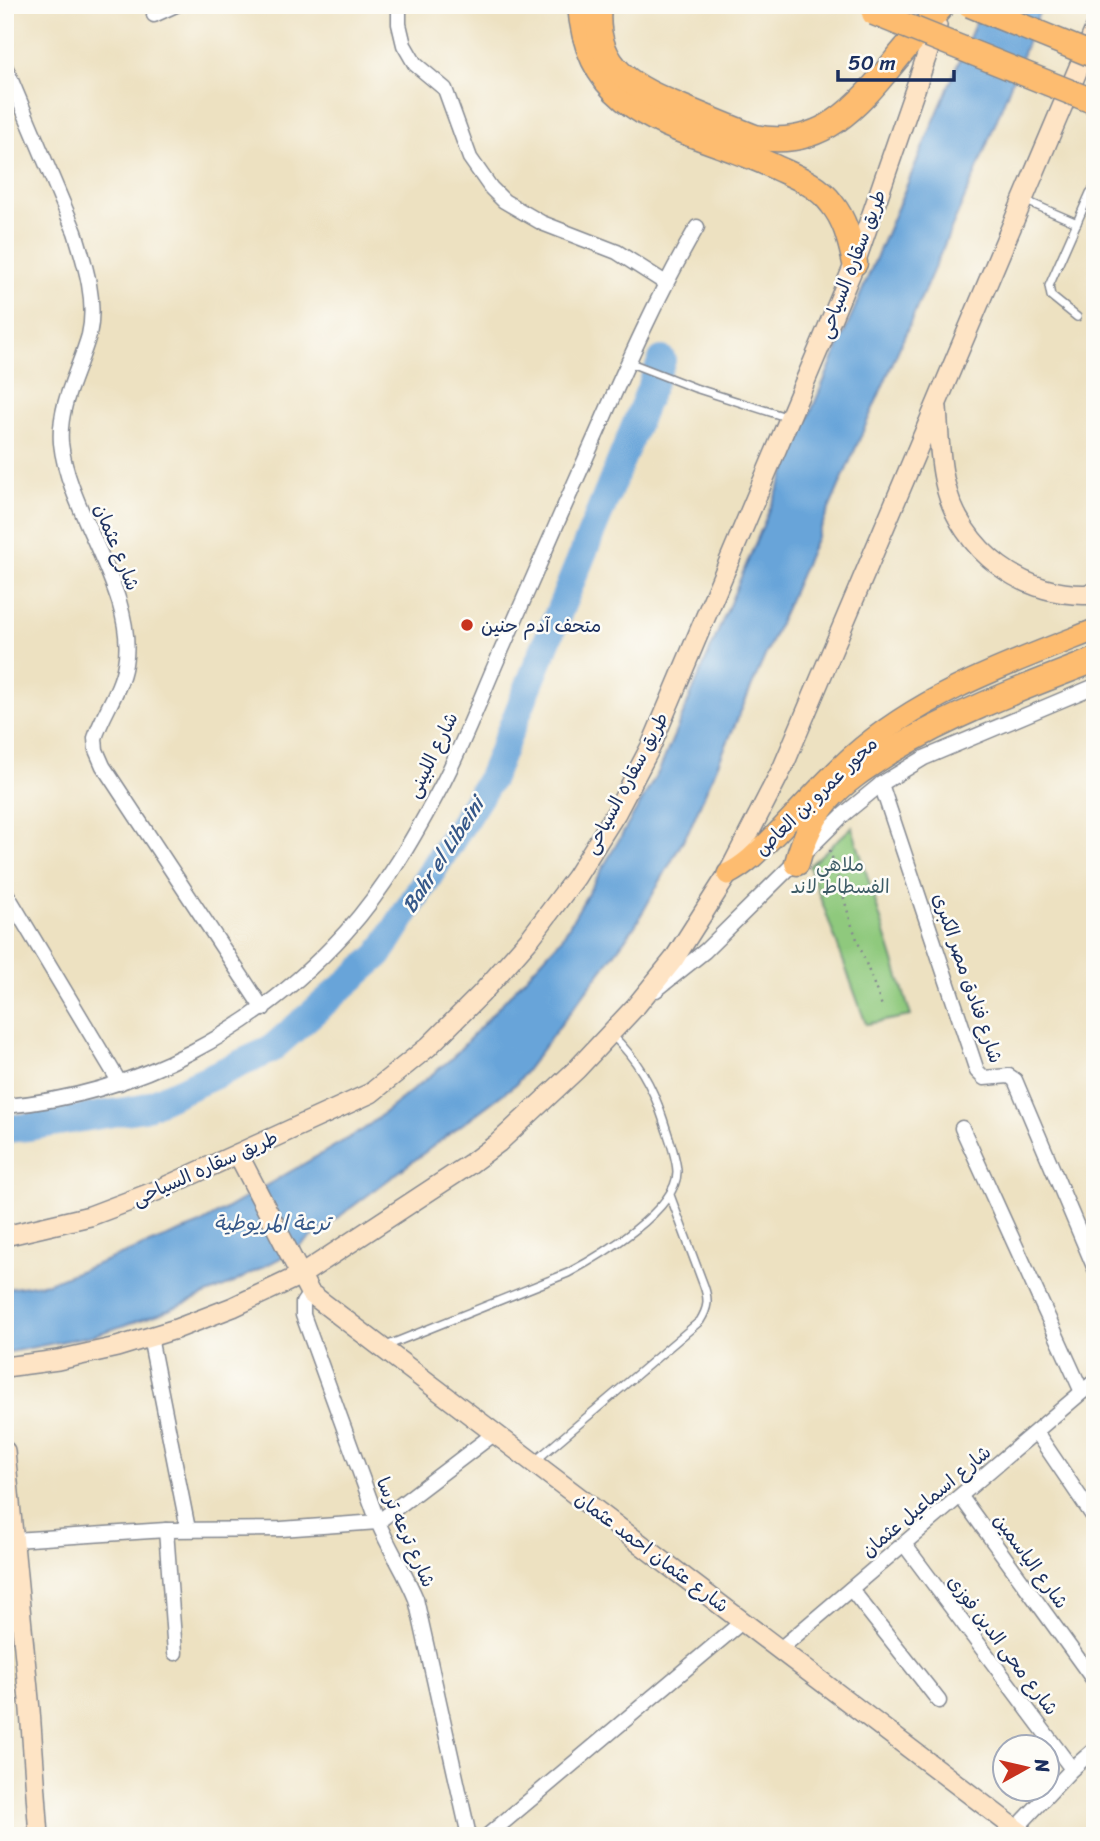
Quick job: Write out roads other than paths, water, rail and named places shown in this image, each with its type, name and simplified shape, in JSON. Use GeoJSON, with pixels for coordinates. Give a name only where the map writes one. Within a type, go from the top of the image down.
{"type":"FeatureCollection","features":[{"type":"Feature","properties":{"kind":"highway"},"geometry":{"type":"LineString","coordinates":[[580,5],[589,55],[604,81],[621,100],[652,118],[764,161],[811,184],[840,215],[846,227],[855,263]]}},
{"type":"Feature","properties":{"kind":"highway"},"geometry":{"type":"LineString","coordinates":[[599,5],[599,33],[607,56],[622,76],[642,91],[755,137],[775,141],[807,136],[845,116],[943,5]]}},
{"type":"Feature","properties":{"kind":"highway"},"geometry":{"type":"LineString","coordinates":[[970,5],[1095,56]]}},
{"type":"Feature","properties":{"kind":"highway"},"geometry":{"type":"LineString","coordinates":[[865,9],[1095,102]]}},
{"type":"Feature","properties":{"kind":"highway"},"geometry":{"type":"LineString","coordinates":[[797,863],[808,831],[826,803],[849,779],[915,738],[964,712],[1095,660]]}},
{"type":"Feature","properties":{"kind":"main road","name":"طريق سقاره السياحى"},"geometry":{"type":"LineString","coordinates":[[5,1236],[90,1216],[242,1161],[371,1093],[437,1038],[481,994],[531,937],[576,877],[616,813],[651,746],[855,263],[943,5]]}},
{"type":"Feature","properties":{"kind":"main road"},"geometry":{"type":"LineString","coordinates":[[5,1367],[58,1360],[150,1337],[306,1284],[470,1164],[525,1119],[636,1006],[674,959],[729,874],[783,767],[1095,29]]}},
{"type":"Feature","properties":{"kind":"main road"},"geometry":{"type":"LineString","coordinates":[[936,403],[945,484],[953,508],[965,530],[981,550],[1020,580],[1068,595],[1095,594]]}},
{"type":"Feature","properties":{"kind":"main road","name":"محور عمرو بن العاص"},"geometry":{"type":"LineString","coordinates":[[729,874],[754,856],[850,758],[897,721],[973,678],[1095,630]]}},
{"type":"Feature","properties":{"kind":"main road","name":"شارع عثمان احمد عثمان"},"geometry":{"type":"LineString","coordinates":[[242,1161],[306,1284],[383,1348],[780,1649],[1017,1833]]}},
{"type":"Feature","properties":{"kind":"main road"},"geometry":{"type":"LineString","coordinates":[[5,1451],[39,1836]]}},
{"type":"Feature","properties":{"kind":"street"},"geometry":{"type":"LineString","coordinates":[[154,15],[176,5]]}},
{"type":"Feature","properties":{"kind":"street"},"geometry":{"type":"LineString","coordinates":[[399,5],[399,24],[404,46],[415,64],[445,89],[466,150],[491,188],[504,201],[542,223],[617,252],[664,282]]}},
{"type":"Feature","properties":{"kind":"street","name":"شارع عثمان"},"geometry":{"type":"LineString","coordinates":[[5,66],[75,232],[85,264],[91,299],[89,334],[63,411],[61,442],[69,479],[121,608],[128,644],[125,667],[95,738],[96,750],[103,766],[263,1009]]}},
{"type":"Feature","properties":{"kind":"street","name":"شارع اللبينى"},"geometry":{"type":"LineString","coordinates":[[5,1106],[54,1099],[120,1083],[170,1064],[218,1039],[263,1009],[307,972],[348,930],[383,884],[443,782],[634,365],[664,282],[696,227]]}},
{"type":"Feature","properties":{"kind":"street"},"geometry":{"type":"LineString","coordinates":[[636,1006],[705,951],[881,783],[935,752],[1095,686]]}},
{"type":"Feature","properties":{"kind":"street","name":"شارع فنادق مصر الكبرى"},"geometry":{"type":"LineString","coordinates":[[881,783],[977,1071],[989,1080],[1009,1076],[1015,1080],[1095,1269]]}},
{"type":"Feature","properties":{"kind":"street"},"geometry":{"type":"LineString","coordinates":[[5,891],[120,1083]]}},
{"type":"Feature","properties":{"kind":"street"},"geometry":{"type":"LineString","coordinates":[[962,1128],[1082,1392]]}},
{"type":"Feature","properties":{"kind":"street","name":"شارع ترعه ترسا"},"geometry":{"type":"LineString","coordinates":[[306,1284],[303,1315],[377,1522],[416,1599],[469,1836]]}},
{"type":"Feature","properties":{"kind":"street"},"geometry":{"type":"LineString","coordinates":[[150,1337],[188,1530]]}},
{"type":"Feature","properties":{"kind":"street","name":"شارع اسماعيل عثمان"},"geometry":{"type":"LineString","coordinates":[[780,1649],[1095,1381]]}},
{"type":"Feature","properties":{"kind":"street"},"geometry":{"type":"LineString","coordinates":[[1036,1432],[1095,1519]]}},
{"type":"Feature","properties":{"kind":"street"},"geometry":{"type":"LineString","coordinates":[[14,1540],[166,1530],[281,1529],[377,1522],[495,1433]]}},
{"type":"Feature","properties":{"kind":"street","name":"شارع الياسمين"},"geometry":{"type":"LineString","coordinates":[[961,1497],[1095,1682]]}},
{"type":"Feature","properties":{"kind":"street"},"geometry":{"type":"LineString","coordinates":[[166,1530],[176,1653]]}},
{"type":"Feature","properties":{"kind":"street","name":"شارع محى الدين فوزى"},"geometry":{"type":"LineString","coordinates":[[904,1544],[1072,1769]]}},
{"type":"Feature","properties":{"kind":"street"},"geometry":{"type":"LineString","coordinates":[[852,1589],[939,1701]]}},
{"type":"Feature","properties":{"kind":"street"},"geometry":{"type":"LineString","coordinates":[[487,1836],[743,1621]]}},
{"type":"Feature","properties":{"kind":"street"},"geometry":{"type":"LineString","coordinates":[[1017,1833],[1072,1769],[1095,1749]]}},
{"type":"Feature","properties":{"kind":"lane"},"geometry":{"type":"LineString","coordinates":[[1077,317],[1051,296],[1049,286],[1095,187]]}},
{"type":"Feature","properties":{"kind":"lane"},"geometry":{"type":"LineString","coordinates":[[1024,200],[1077,223]]}},
{"type":"Feature","properties":{"kind":"lane"},"geometry":{"type":"LineString","coordinates":[[634,365],[695,388],[790,418]]}},
{"type":"Feature","properties":{"kind":"lane"},"geometry":{"type":"LineString","coordinates":[[383,1348],[568,1273],[612,1247],[652,1214],[670,1195],[676,1184],[676,1160],[655,1096],[638,1063],[611,1033]]}},
{"type":"Feature","properties":{"kind":"lane"},"geometry":{"type":"LineString","coordinates":[[534,1463],[700,1321],[707,1310],[708,1298],[670,1195]]}},
{"type":"Feature","properties":{"kind":"water","name":"ترعة المريوطية"},"geometry":{"type":"Polygon","coordinates":[[[983,5],[1042,5],[976,172],[690,828],[635,926],[516,1084],[292,1252],[231,1284],[159,1314],[94,1335],[5,1353],[5,1289],[48,1283],[198,1225],[364,1129],[451,1059],[562,938],[659,771],[983,5]]]}},
{"type":"Feature","properties":{"kind":"waterway","name":"Bahr el Libeini"},"geometry":{"type":"LineString","coordinates":[[5,1129],[143,1108],[270,1050],[379,955],[491,778],[662,360]]}},
{"type":"Feature","properties":{"kind":"place","name":"متحف آدم حنين"},"geometry":{"type":"Point","coordinates":[467,625]}},
{"type":"Feature","properties":{"kind":"park label","name":"ملاهي الفسطاط لاند"},"geometry":{"type":"Point","coordinates":[840,875]}}]}
